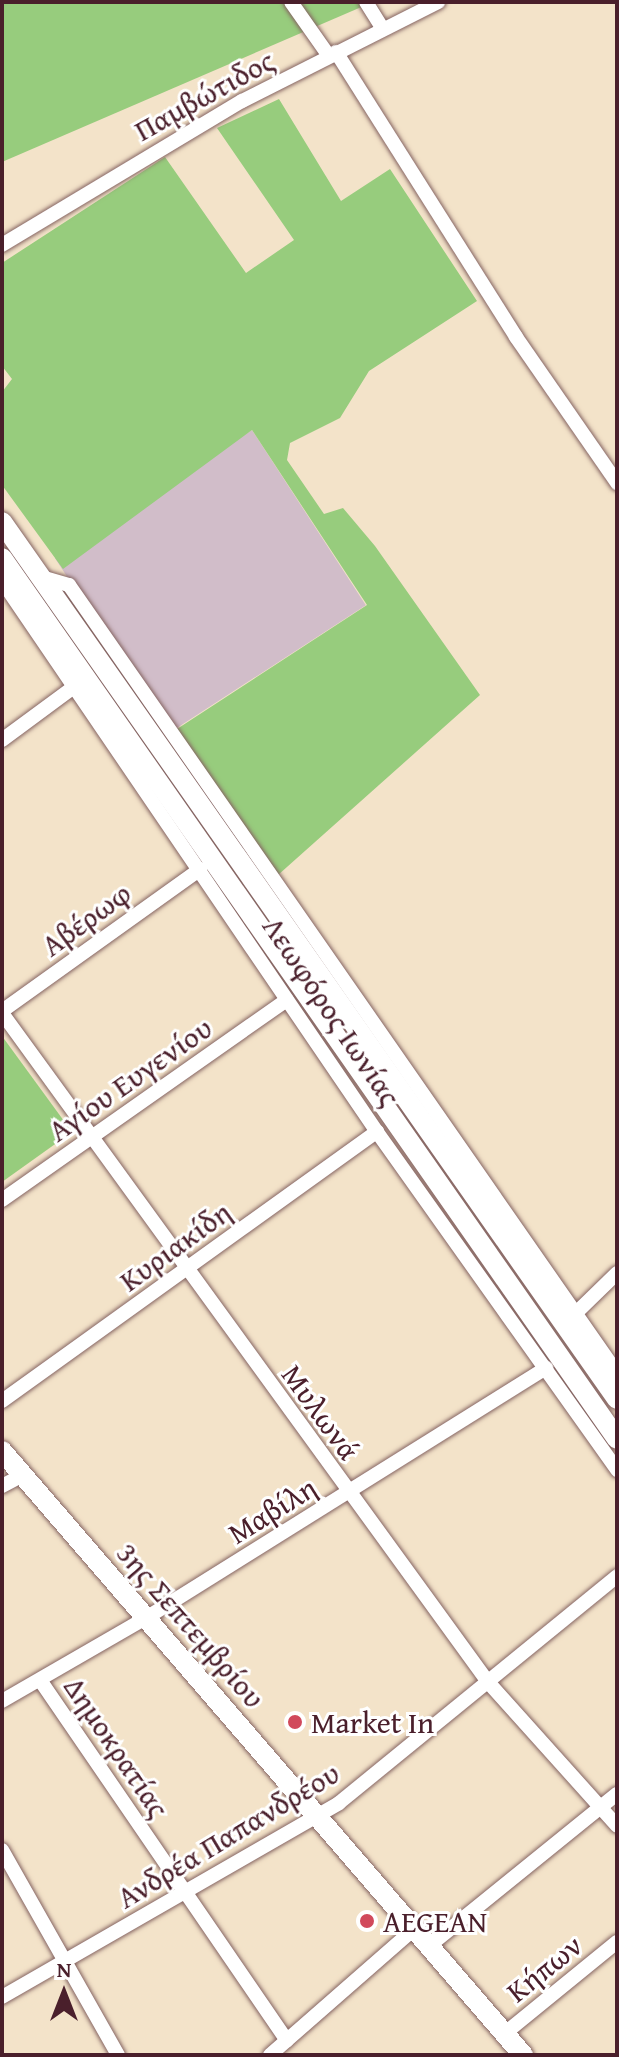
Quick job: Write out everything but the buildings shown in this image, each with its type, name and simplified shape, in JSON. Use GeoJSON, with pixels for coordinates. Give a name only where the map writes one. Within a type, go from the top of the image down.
{"type":"FeatureCollection","features":[{"type":"Feature","properties":{"kind":"street"},"geometry":{"type":"LineString","coordinates":[[291,2],[332,54],[516,337],[617,483]]}},
{"type":"Feature","properties":{"kind":"street"},"geometry":{"type":"LineString","coordinates":[[366,2],[383,29]]}},
{"type":"Feature","properties":{"kind":"street","name":"Παμβώτιδος"},"geometry":{"type":"LineString","coordinates":[[2,245],[168,143],[332,54],[438,2]]}},
{"type":"Feature","properties":{"kind":"street","name":"Λεωφόρος Ιωνίας"},"geometry":{"type":"LineString","coordinates":[[2,522],[617,1399]]}},
{"type":"Feature","properties":{"kind":"street","name":"Λεωφόρος Ιωνίας"},"geometry":{"type":"LineString","coordinates":[[2,558],[617,1439]]}},
{"type":"Feature","properties":{"kind":"street","name":"Λεωφόρος Ιωνίας"},"geometry":{"type":"LineString","coordinates":[[41,577],[69,585],[617,1373]]}},
{"type":"Feature","properties":{"kind":"street","name":"Λεωφόρος Ιωνίας"},"geometry":{"type":"LineString","coordinates":[[2,581],[377,1132],[617,1470]]}},
{"type":"Feature","properties":{"kind":"street"},"geometry":{"type":"LineString","coordinates":[[2,740],[74,687]]}},
{"type":"Feature","properties":{"kind":"street","name":"Αβέρωφ"},"geometry":{"type":"LineString","coordinates":[[2,1012],[200,869]]}},
{"type":"Feature","properties":{"kind":"street","name":"Αγίου Ευγενίου"},"geometry":{"type":"LineString","coordinates":[[2,1200],[287,1000]]}},
{"type":"Feature","properties":{"kind":"street","name":"Μυλωνά"},"geometry":{"type":"LineString","coordinates":[[2,1012],[488,1682],[617,1826]]}},
{"type":"Feature","properties":{"kind":"street","name":"Κυριακίδη"},"geometry":{"type":"LineString","coordinates":[[2,1401],[377,1132]]}},
{"type":"Feature","properties":{"kind":"street"},"geometry":{"type":"LineString","coordinates":[[577,1312],[617,1273]]}},
{"type":"Feature","properties":{"kind":"street","name":"Μαβίλη"},"geometry":{"type":"LineString","coordinates":[[2,1701],[146,1618],[349,1494],[546,1368]]}},
{"type":"Feature","properties":{"kind":"street","name":"3ης Σεπτεμβρίου"},"geometry":{"type":"LineString","coordinates":[[2,1451],[429,1946],[513,2048]]}},
{"type":"Feature","properties":{"kind":"street"},"geometry":{"type":"LineString","coordinates":[[2,1486],[23,1475]]}},
{"type":"Feature","properties":{"kind":"street","name":"Ανδρέα Παπανδρέου"},"geometry":{"type":"LineString","coordinates":[[2,1997],[318,1817],[617,1576]]}},
{"type":"Feature","properties":{"kind":"street","name":"Δημοκρατίας"},"geometry":{"type":"LineString","coordinates":[[40,1680],[185,1893],[282,2049]]}},
{"type":"Feature","properties":{"kind":"street"},"geometry":{"type":"LineString","coordinates":[[429,1946],[617,1794]]}},
{"type":"Feature","properties":{"kind":"street"},"geometry":{"type":"LineString","coordinates":[[2,1850],[118,2055]]}},
{"type":"Feature","properties":{"kind":"street"},"geometry":{"type":"LineString","coordinates":[[282,2049],[414,1929]]}},
{"type":"Feature","properties":{"kind":"street","name":"Κήπων"},"geometry":{"type":"LineString","coordinates":[[513,2048],[617,1942]]}},
{"type":"Feature","properties":{"kind":"shaded area"},"geometry":{"type":"Polygon","coordinates":[[[252,430],[366,605],[169,733],[55,558],[252,430]]]}},
{"type":"Feature","properties":{"kind":"green space"},"geometry":{"type":"Polygon","coordinates":[[[2,2],[373,2],[2,162],[2,2]]]}},
{"type":"Feature","properties":{"kind":"green space"},"geometry":{"type":"Polygon","coordinates":[[[279,99],[341,201],[390,169],[477,301],[369,371],[340,418],[290,443],[287,460],[324,514],[343,508],[375,546],[480,695],[278,875],[177,729],[367,605],[252,430],[63,569],[2,485],[2,392],[12,379],[2,366],[2,263],[165,157],[246,273],[294,240],[217,128],[279,99]]]}},
{"type":"Feature","properties":{"kind":"green space"},"geometry":{"type":"Polygon","coordinates":[[[2,1036],[72,1132],[2,1182],[2,1036]]]}},
{"type":"Feature","properties":{"kind":"place","name":"Market In"},"geometry":{"type":"Point","coordinates":[295,1722]}},
{"type":"Feature","properties":{"kind":"place","name":"AEGEAN"},"geometry":{"type":"Point","coordinates":[367,1921]}}]}
